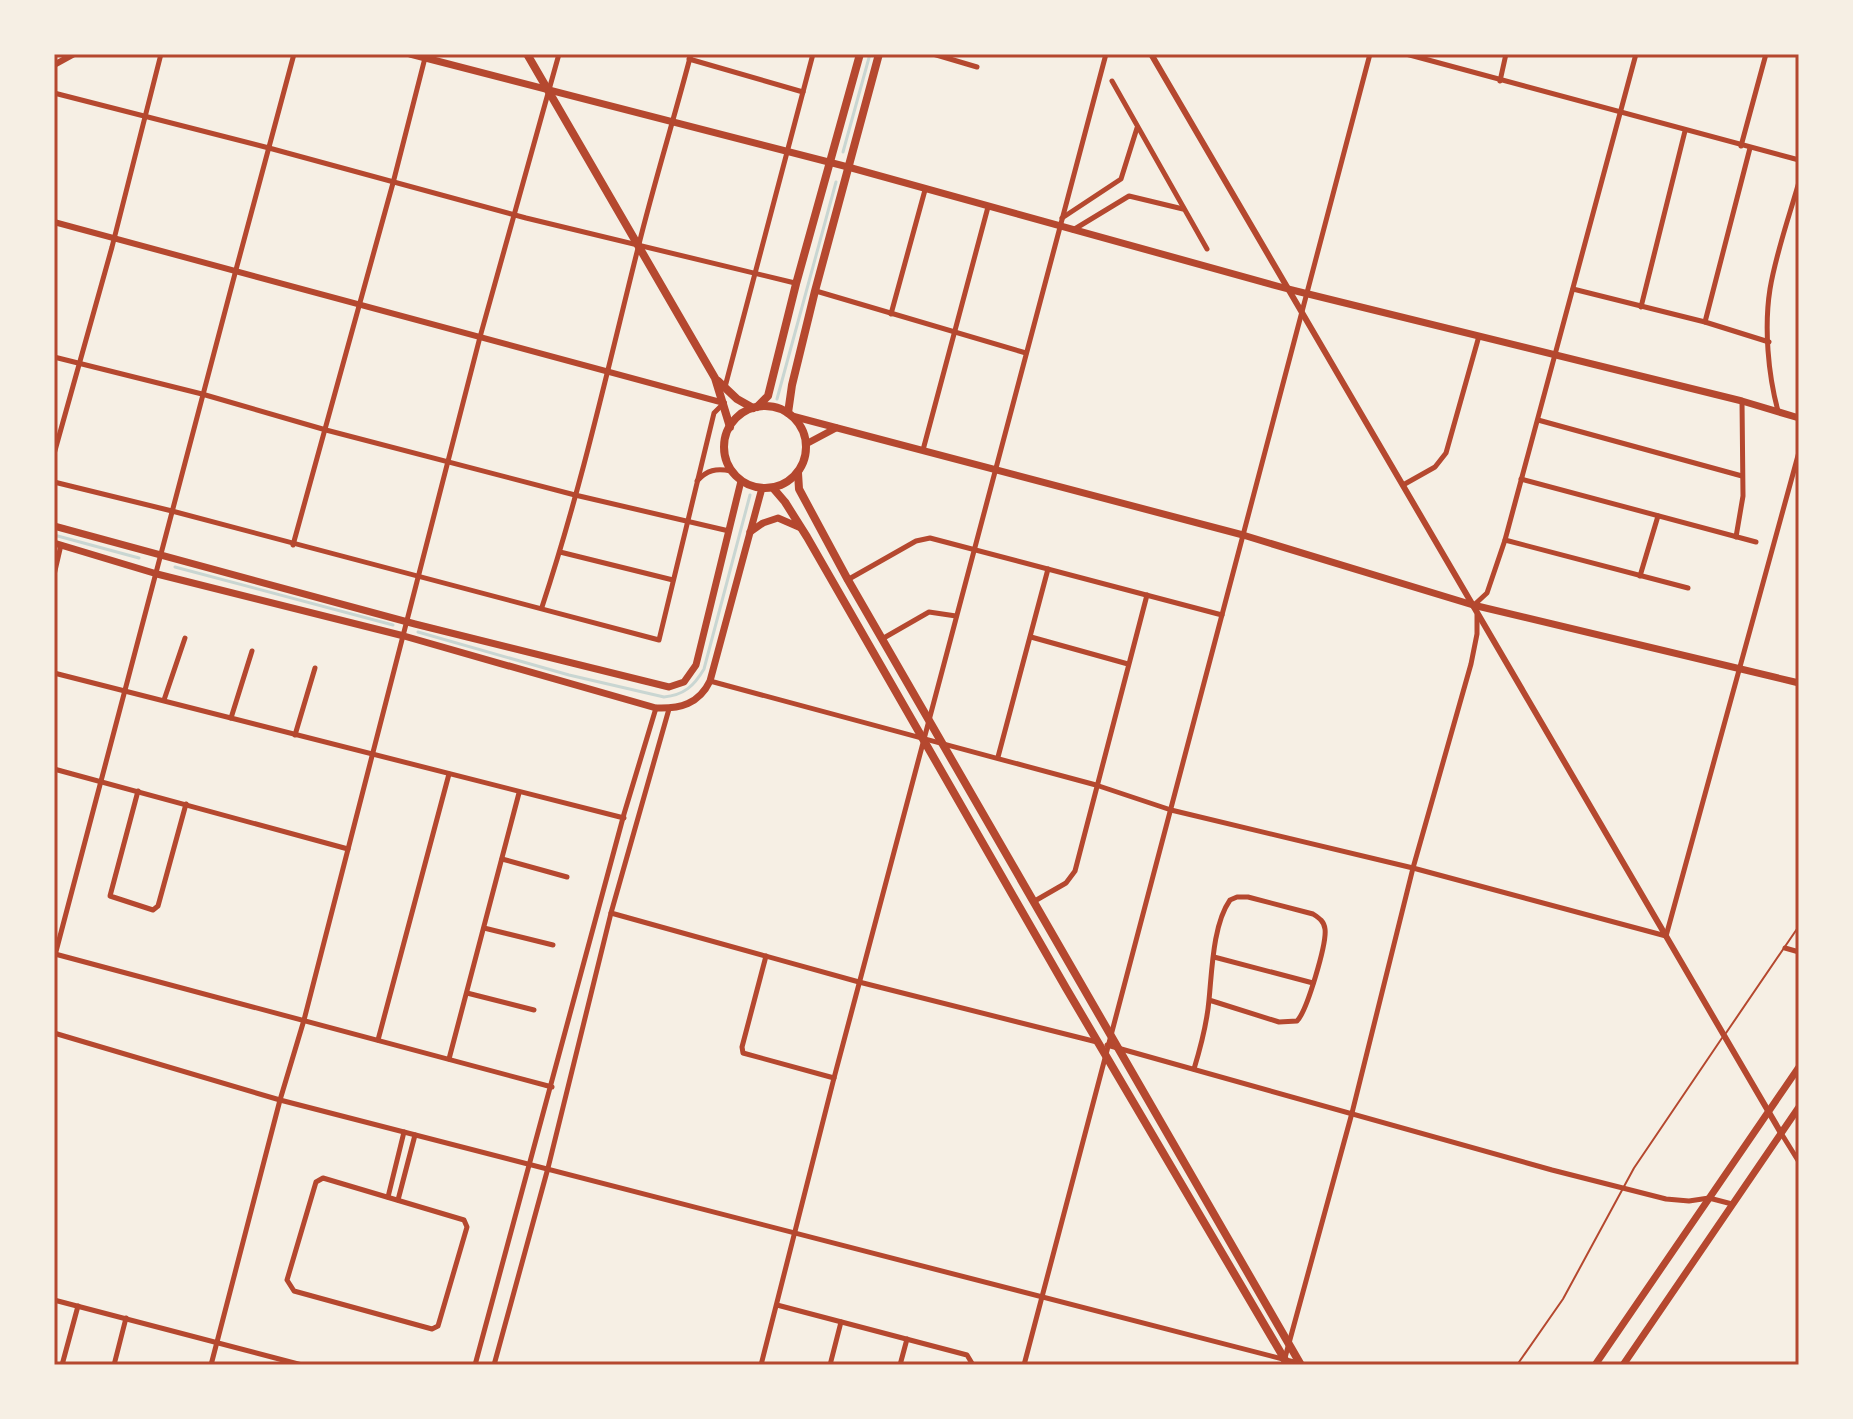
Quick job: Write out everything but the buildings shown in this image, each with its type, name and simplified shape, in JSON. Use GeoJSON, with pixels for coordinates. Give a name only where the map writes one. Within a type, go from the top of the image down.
{"type":"FeatureCollection","features":[{"type":"Feature","properties":{"kind":"main road"},"geometry":{"type":"LineString","coordinates":[[410,54],[848,167],[988,207],[1061,222],[1073,230],[1288,289],[1742,401],[1799,418]]}},
{"type":"Feature","properties":{"kind":"main road"},"geometry":{"type":"LineString","coordinates":[[527,54],[715,378],[730,427]]}},
{"type":"Feature","properties":{"kind":"main road"},"geometry":{"type":"LineString","coordinates":[[798,473],[782,485],[762,488],[741,481],[731,471],[724,449],[730,427],[736,419],[768,396],[860,54]]}},
{"type":"Feature","properties":{"kind":"main road"},"geometry":{"type":"LineString","coordinates":[[790,414],[815,291],[879,54]]}},
{"type":"Feature","properties":{"kind":"main road"},"geometry":{"type":"LineString","coordinates":[[715,378],[743,403],[755,408],[768,406],[1243,535],[1473,605],[1799,683]]}},
{"type":"Feature","properties":{"kind":"main road"},"geometry":{"type":"LineString","coordinates":[[790,414],[799,424],[806,444],[806,454],[798,473],[799,489],[848,580],[1112,1034],[1111,1050],[1285,1363]]}},
{"type":"Feature","properties":{"kind":"main road"},"geometry":{"type":"LineString","coordinates":[[806,444],[838,427]]}},
{"type":"Feature","properties":{"kind":"main road"},"geometry":{"type":"LineString","coordinates":[[54,526],[408,622],[669,687],[690,676],[696,665],[741,481]]}},
{"type":"Feature","properties":{"kind":"main road"},"geometry":{"type":"LineString","coordinates":[[58,544],[157,574],[404,636],[656,708],[669,709],[698,699],[710,681],[762,488]]}},
{"type":"Feature","properties":{"kind":"main road"},"geometry":{"type":"LineString","coordinates":[[773,488],[802,528],[1099,1042],[1111,1050],[1302,1365]]}},
{"type":"Feature","properties":{"kind":"main road"},"geometry":{"type":"LineString","coordinates":[[750,532],[778,518],[802,528]]}},
{"type":"Feature","properties":{"kind":"main road"},"geometry":{"type":"LineString","coordinates":[[1595,1365],[1799,1067]]}},
{"type":"Feature","properties":{"kind":"main road"},"geometry":{"type":"LineString","coordinates":[[1623,1365],[1799,1107]]}},
{"type":"Feature","properties":{"kind":"street"},"geometry":{"type":"LineString","coordinates":[[54,65],[74,54]]}},
{"type":"Feature","properties":{"kind":"street"},"geometry":{"type":"LineString","coordinates":[[54,454],[161,54]]}},
{"type":"Feature","properties":{"kind":"street"},"geometry":{"type":"LineString","coordinates":[[294,54],[54,956],[552,1087]]}},
{"type":"Feature","properties":{"kind":"street"},"geometry":{"type":"LineString","coordinates":[[211,1365],[304,1020],[480,337],[559,54]]}},
{"type":"Feature","properties":{"kind":"street"},"geometry":{"type":"LineString","coordinates":[[724,388],[813,54]]}},
{"type":"Feature","properties":{"kind":"street"},"geometry":{"type":"LineString","coordinates":[[933,54],[977,67]]}},
{"type":"Feature","properties":{"kind":"street"},"geometry":{"type":"LineString","coordinates":[[761,1365],[859,982],[1106,54]]}},
{"type":"Feature","properties":{"kind":"street"},"geometry":{"type":"LineString","coordinates":[[1151,54],[1799,1162]]}},
{"type":"Feature","properties":{"kind":"street"},"geometry":{"type":"LineString","coordinates":[[1112,1034],[1370,54]]}},
{"type":"Feature","properties":{"kind":"street"},"geometry":{"type":"LineString","coordinates":[[1406,54],[1799,160]]}},
{"type":"Feature","properties":{"kind":"street"},"geometry":{"type":"LineString","coordinates":[[1500,81],[1506,54]]}},
{"type":"Feature","properties":{"kind":"street"},"geometry":{"type":"LineString","coordinates":[[1473,605],[1487,593],[1505,540],[1636,54]]}},
{"type":"Feature","properties":{"kind":"street"},"geometry":{"type":"LineString","coordinates":[[1741,146],[1766,54]]}},
{"type":"Feature","properties":{"kind":"street"},"geometry":{"type":"LineString","coordinates":[[293,545],[425,56]]}},
{"type":"Feature","properties":{"kind":"street"},"geometry":{"type":"LineString","coordinates":[[542,607],[609,371],[638,245],[690,56],[803,92]]}},
{"type":"Feature","properties":{"kind":"street"},"geometry":{"type":"LineString","coordinates":[[1112,81],[1207,249]]}},
{"type":"Feature","properties":{"kind":"street"},"geometry":{"type":"LineString","coordinates":[[54,93],[515,215],[796,284]]}},
{"type":"Feature","properties":{"kind":"street"},"geometry":{"type":"LineString","coordinates":[[1061,222],[1121,179],[1137,127]]}},
{"type":"Feature","properties":{"kind":"street"},"geometry":{"type":"LineString","coordinates":[[1641,307],[1685,131]]}},
{"type":"Feature","properties":{"kind":"street"},"geometry":{"type":"LineString","coordinates":[[1705,322],[1750,148]]}},
{"type":"Feature","properties":{"kind":"street"},"geometry":{"type":"LineString","coordinates":[[1779,412],[1772,388],[1769,342],[1771,288],[1799,182]]}},
{"type":"Feature","properties":{"kind":"street"},"geometry":{"type":"LineString","coordinates":[[891,314],[925,190]]}},
{"type":"Feature","properties":{"kind":"street"},"geometry":{"type":"LineString","coordinates":[[1073,230],[1129,196],[1184,210]]}},
{"type":"Feature","properties":{"kind":"street"},"geometry":{"type":"LineString","coordinates":[[923,450],[988,207]]}},
{"type":"Feature","properties":{"kind":"street"},"geometry":{"type":"LineString","coordinates":[[54,222],[724,403],[714,413],[659,640],[54,482]]}},
{"type":"Feature","properties":{"kind":"street"},"geometry":{"type":"LineString","coordinates":[[1573,289],[1705,322],[1769,342]]}},
{"type":"Feature","properties":{"kind":"street"},"geometry":{"type":"LineString","coordinates":[[815,291],[1026,353]]}},
{"type":"Feature","properties":{"kind":"street"},"geometry":{"type":"LineString","coordinates":[[1403,485],[1435,467],[1446,453],[1479,336]]}},
{"type":"Feature","properties":{"kind":"street"},"geometry":{"type":"LineString","coordinates":[[54,357],[575,495],[730,531]]}},
{"type":"Feature","properties":{"kind":"street"},"geometry":{"type":"LineString","coordinates":[[1736,537],[1742,505],[1742,401]]}},
{"type":"Feature","properties":{"kind":"street"},"geometry":{"type":"LineString","coordinates":[[1538,420],[1742,476]]}},
{"type":"Feature","properties":{"kind":"street"},"geometry":{"type":"LineString","coordinates":[[1666,936],[1799,452]]}},
{"type":"Feature","properties":{"kind":"street"},"geometry":{"type":"LineString","coordinates":[[696,482],[709,471],[731,471]]}},
{"type":"Feature","properties":{"kind":"street"},"geometry":{"type":"LineString","coordinates":[[1521,479],[1756,542]]}},
{"type":"Feature","properties":{"kind":"street"},"geometry":{"type":"LineString","coordinates":[[1640,576],[1658,516]]}},
{"type":"Feature","properties":{"kind":"street"},"geometry":{"type":"LineString","coordinates":[[848,580],[921,539],[930,538],[1222,615]]}},
{"type":"Feature","properties":{"kind":"street"},"geometry":{"type":"LineString","coordinates":[[1505,540],[1688,588]]}},
{"type":"Feature","properties":{"kind":"street"},"geometry":{"type":"LineString","coordinates":[[54,575],[58,544]]}},
{"type":"Feature","properties":{"kind":"street"},"geometry":{"type":"LineString","coordinates":[[560,552],[673,580]]}},
{"type":"Feature","properties":{"kind":"street"},"geometry":{"type":"LineString","coordinates":[[998,757],[1048,569]]}},
{"type":"Feature","properties":{"kind":"street"},"geometry":{"type":"LineString","coordinates":[[1033,902],[1066,883],[1073,875],[1147,595]]}},
{"type":"Feature","properties":{"kind":"street"},"geometry":{"type":"LineString","coordinates":[[1285,1363],[1413,868],[1471,664],[1478,619],[1473,605]]}},
{"type":"Feature","properties":{"kind":"street"},"geometry":{"type":"LineString","coordinates":[[882,639],[929,612],[956,616]]}},
{"type":"Feature","properties":{"kind":"street"},"geometry":{"type":"LineString","coordinates":[[1031,637],[1128,664]]}},
{"type":"Feature","properties":{"kind":"street"},"geometry":{"type":"LineString","coordinates":[[164,700],[185,638]]}},
{"type":"Feature","properties":{"kind":"street"},"geometry":{"type":"LineString","coordinates":[[231,718],[252,651]]}},
{"type":"Feature","properties":{"kind":"street"},"geometry":{"type":"LineString","coordinates":[[295,735],[315,668]]}},
{"type":"Feature","properties":{"kind":"street"},"geometry":{"type":"LineString","coordinates":[[54,673],[624,818]]}},
{"type":"Feature","properties":{"kind":"street"},"geometry":{"type":"LineString","coordinates":[[710,681],[998,757],[1171,810],[1413,868],[1666,936]]}},
{"type":"Feature","properties":{"kind":"street"},"geometry":{"type":"LineString","coordinates":[[475,1365],[656,708]]}},
{"type":"Feature","properties":{"kind":"street"},"geometry":{"type":"LineString","coordinates":[[494,1365],[548,1168],[611,913],[669,709]]}},
{"type":"Feature","properties":{"kind":"street"},"geometry":{"type":"LineString","coordinates":[[54,769],[348,849]]}},
{"type":"Feature","properties":{"kind":"street"},"geometry":{"type":"LineString","coordinates":[[378,1040],[449,774]]}},
{"type":"Feature","properties":{"kind":"street"},"geometry":{"type":"LineString","coordinates":[[138,791],[110,894],[112,899],[153,910],[158,906],[186,804]]}},
{"type":"Feature","properties":{"kind":"street"},"geometry":{"type":"LineString","coordinates":[[449,1059],[519,793]]}},
{"type":"Feature","properties":{"kind":"street"},"geometry":{"type":"LineString","coordinates":[[502,859],[567,877]]}},
{"type":"Feature","properties":{"kind":"street"},"geometry":{"type":"LineString","coordinates":[[1194,1069],[1224,911],[1233,898],[1248,897],[1313,914],[1321,920],[1325,930],[1313,983],[1304,1013],[1293,1024],[1209,1000]]}},
{"type":"Feature","properties":{"kind":"street"},"geometry":{"type":"LineString","coordinates":[[611,913],[859,982],[1099,1042]]}},
{"type":"Feature","properties":{"kind":"street"},"geometry":{"type":"LineString","coordinates":[[484,928],[553,945]]}},
{"type":"Feature","properties":{"kind":"street"},"geometry":{"type":"LineString","coordinates":[[1785,948],[1799,952]]}},
{"type":"Feature","properties":{"kind":"street"},"geometry":{"type":"LineString","coordinates":[[766,956],[743,1053],[834,1078]]}},
{"type":"Feature","properties":{"kind":"street"},"geometry":{"type":"LineString","coordinates":[[1214,957],[1313,983]]}},
{"type":"Feature","properties":{"kind":"street"},"geometry":{"type":"LineString","coordinates":[[467,993],[534,1010]]}},
{"type":"Feature","properties":{"kind":"street"},"geometry":{"type":"LineString","coordinates":[[54,1033],[280,1100],[1302,1365]]}},
{"type":"Feature","properties":{"kind":"street"},"geometry":{"type":"LineString","coordinates":[[1024,1365],[1111,1050],[1194,1069],[1666,1199],[1689,1201],[1709,1198],[1732,1204]]}},
{"type":"Feature","properties":{"kind":"street"},"geometry":{"type":"LineString","coordinates":[[388,1197],[404,1132]]}},
{"type":"Feature","properties":{"kind":"street"},"geometry":{"type":"LineString","coordinates":[[398,1200],[415,1135]]}},
{"type":"Feature","properties":{"kind":"street"},"geometry":{"type":"LineString","coordinates":[[323,1178],[398,1200],[461,1217],[466,1223],[438,1326],[432,1329],[290,1288],[287,1280],[318,1180],[323,1178]]}},
{"type":"Feature","properties":{"kind":"street"},"geometry":{"type":"LineString","coordinates":[[54,1300],[302,1365]]}},
{"type":"Feature","properties":{"kind":"street"},"geometry":{"type":"LineString","coordinates":[[777,1305],[967,1355],[973,1365]]}},
{"type":"Feature","properties":{"kind":"street"},"geometry":{"type":"LineString","coordinates":[[62,1365],[78,1306]]}},
{"type":"Feature","properties":{"kind":"street"},"geometry":{"type":"LineString","coordinates":[[114,1365],[126,1318]]}},
{"type":"Feature","properties":{"kind":"street"},"geometry":{"type":"LineString","coordinates":[[830,1365],[841,1322]]}},
{"type":"Feature","properties":{"kind":"street"},"geometry":{"type":"LineString","coordinates":[[900,1365],[907,1339]]}},
{"type":"Feature","properties":{"kind":"lane"},"geometry":{"type":"LineString","coordinates":[[1517,1365],[1571,1285],[1623,1186],[1799,926]]}},
{"type":"Feature","properties":{"kind":"waterway"},"geometry":{"type":"LineString","coordinates":[[843,152],[870,54]]}},
{"type":"Feature","properties":{"kind":"waterway"},"geometry":{"type":"LineString","coordinates":[[777,399],[836,182]]}},
{"type":"Feature","properties":{"kind":"waterway"},"geometry":{"type":"LineString","coordinates":[[418,632],[569,675],[664,697],[683,692],[704,669],[750,495]]}},
{"type":"Feature","properties":{"kind":"waterway"},"geometry":{"type":"LineString","coordinates":[[54,535],[139,558]]}},
{"type":"Feature","properties":{"kind":"waterway"},"geometry":{"type":"LineString","coordinates":[[175,567],[393,625]]}}]}
